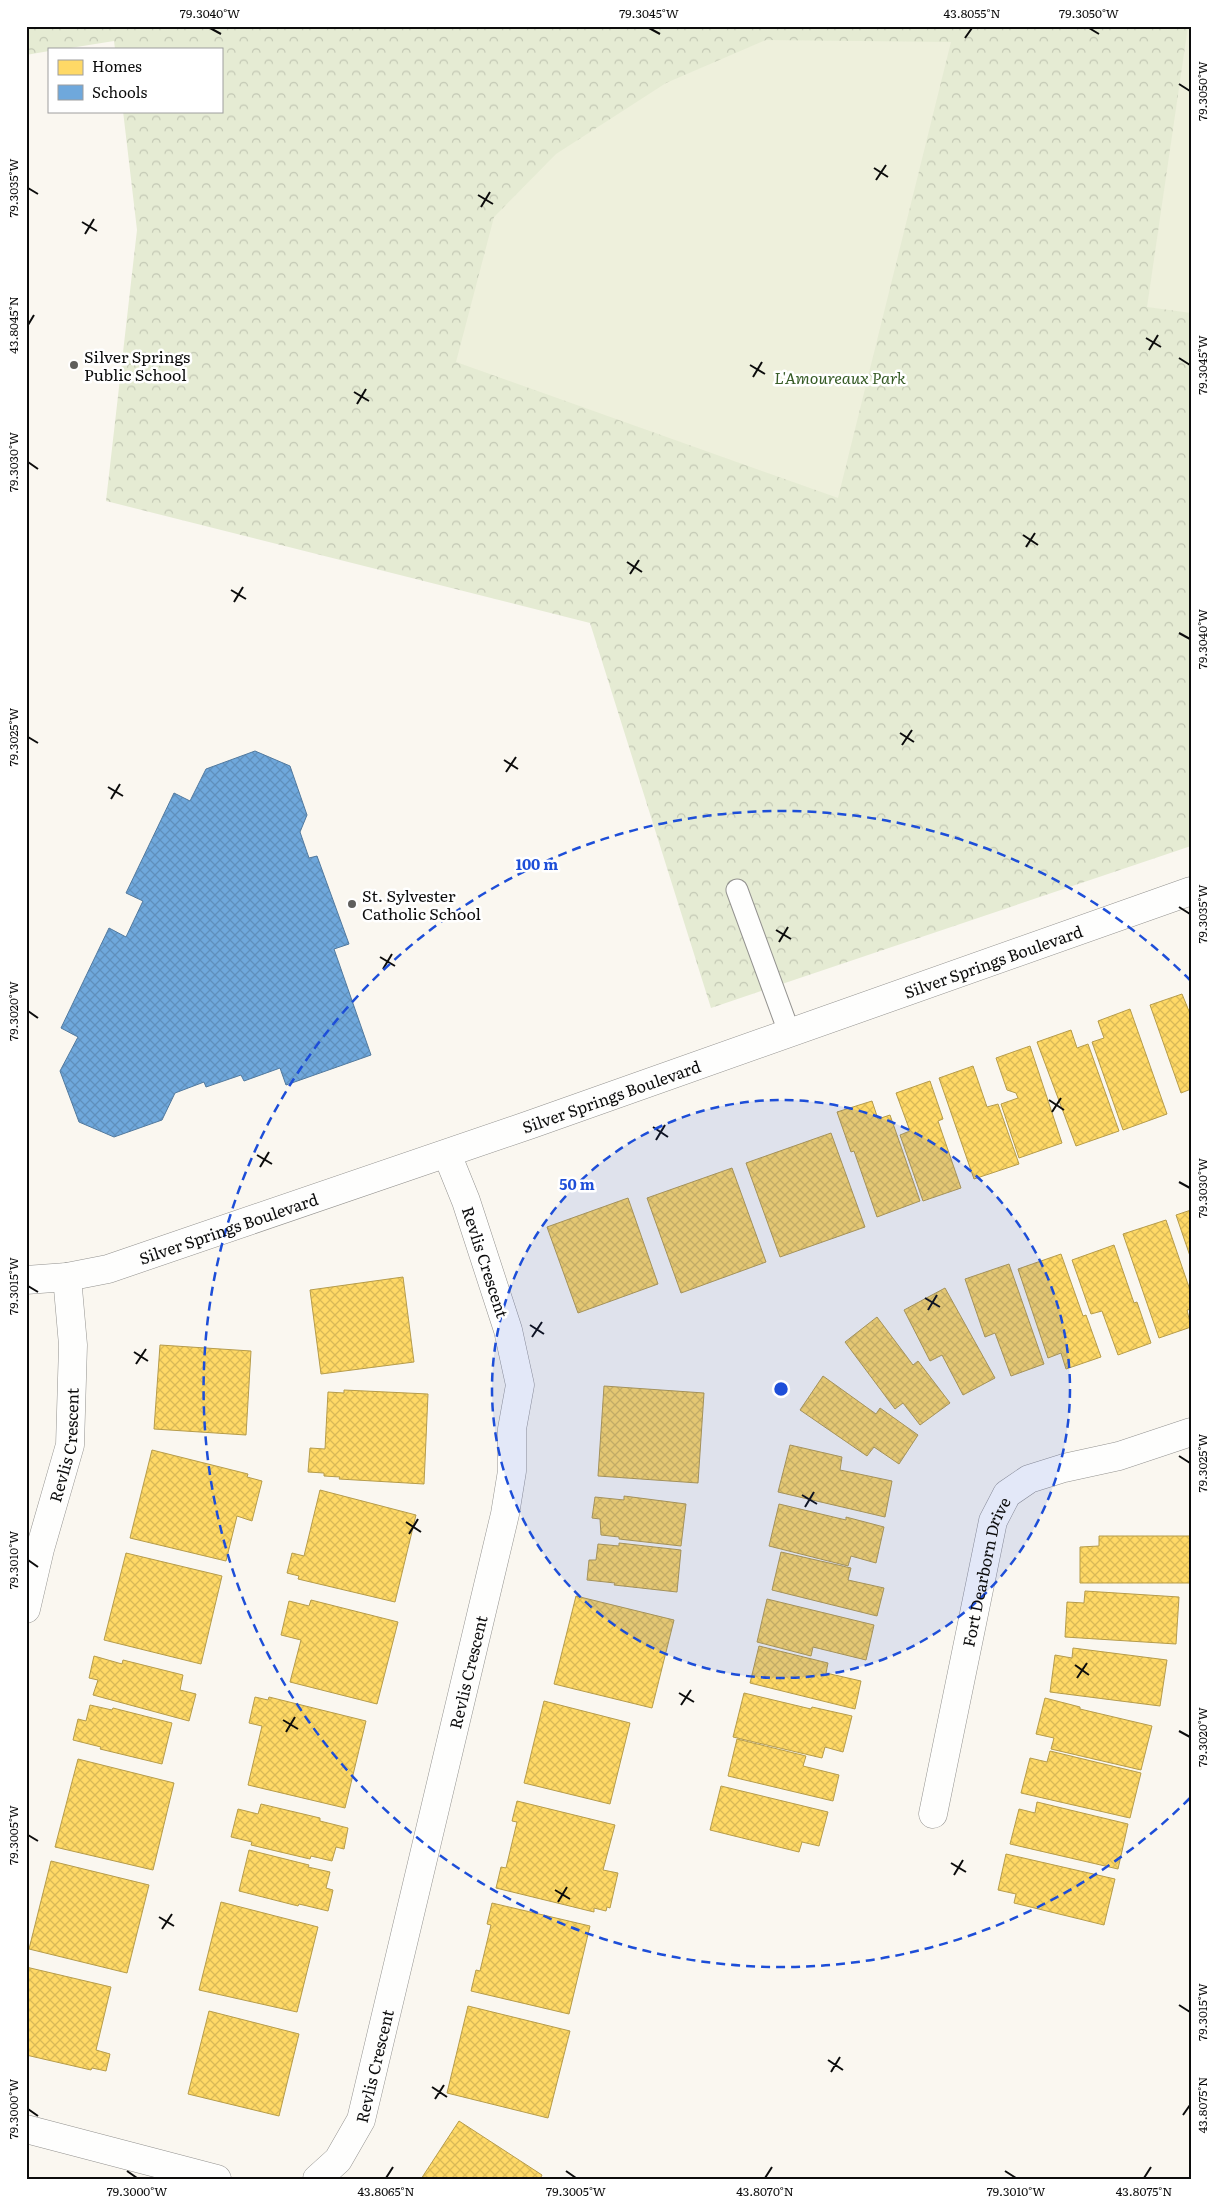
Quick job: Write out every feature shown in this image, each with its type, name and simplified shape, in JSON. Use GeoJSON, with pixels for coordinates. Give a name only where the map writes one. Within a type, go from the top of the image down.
{"type":"FeatureCollection","features":[{"type":"Feature","properties":{"kind":"street","name":"Silver Springs Boulevard"},"geometry":{"type":"LineString","coordinates":[[26,1280],[67,1277],[108,1269],[447,1154],[1191,891]]}},
{"type":"Feature","properties":{"kind":"street","name":"Revlis Crescent"},"geometry":{"type":"LineString","coordinates":[[317,2179],[338,2160],[361,2120],[505,1514],[512,1471],[512,1429],[520,1386],[502,1311],[466,1201],[447,1154]]}},
{"type":"Feature","properties":{"kind":"street","name":"Revlis Crescent"},"geometry":{"type":"LineString","coordinates":[[26,1609],[40,1549],[70,1445],[73,1345],[67,1277]]}},
{"type":"Feature","properties":{"kind":"street","name":"Fort Dearborn Drive"},"geometry":{"type":"LineString","coordinates":[[934,1814],[993,1521],[1007,1494],[1029,1479],[1064,1468],[1119,1456],[1191,1432]]}},
{"type":"Feature","properties":{"kind":"street"},"geometry":{"type":"LineString","coordinates":[[26,2128],[218,2179]]}},
{"type":"Feature","properties":{"kind":"lane"},"geometry":{"type":"LineString","coordinates":[[737,890],[789,1032]]}},
{"type":"Feature","properties":{"kind":"green space","name":"L'Amoureaux Park"},"geometry":{"type":"Polygon","coordinates":[[[26,26],[1191,26],[1191,846],[711,1008],[590,623],[106,501],[137,230],[123,112],[222,112],[222,48],[115,48],[114,41],[70,48],[48,48],[48,51],[26,55],[26,26]]]}},
{"type":"Feature","properties":{"kind":"green space"},"geometry":{"type":"Polygon","coordinates":[[[1188,26],[1191,26],[1191,313],[1147,307],[1188,26]]]}},
{"type":"Feature","properties":{"kind":"green space"},"geometry":{"type":"Polygon","coordinates":[[[766,40],[951,42],[838,498],[456,362],[494,217],[556,154],[666,83],[766,40]]]}},
{"type":"Feature","properties":{"kind":"building: Homes"},"geometry":{"type":"Polygon","coordinates":[[[1182,994],[1191,1016],[1191,1089],[1181,1093],[1150,1005],[1182,994]]]}},
{"type":"Feature","properties":{"kind":"building: Homes"},"geometry":{"type":"Polygon","coordinates":[[[1130,1009],[1167,1114],[1123,1130],[1092,1042],[1104,1038],[1098,1021],[1130,1009]]]}},
{"type":"Feature","properties":{"kind":"building: Homes"},"geometry":{"type":"Polygon","coordinates":[[[1071,1030],[1077,1048],[1088,1044],[1119,1131],[1076,1146],[1037,1042],[1071,1030]]]}},
{"type":"Feature","properties":{"kind":"building: Homes"},"geometry":{"type":"Polygon","coordinates":[[[1030,1046],[1062,1143],[1019,1158],[1001,1104],[1018,1098],[1016,1093],[1007,1090],[996,1058],[1030,1046]]]}},
{"type":"Feature","properties":{"kind":"building: Homes"},"geometry":{"type":"Polygon","coordinates":[[[973,1066],[987,1107],[998,1104],[1019,1164],[974,1179],[939,1078],[973,1066]]]}},
{"type":"Feature","properties":{"kind":"building: Homes"},"geometry":{"type":"Polygon","coordinates":[[[930,1081],[943,1119],[938,1121],[961,1188],[923,1201],[900,1135],[910,1131],[896,1093],[930,1081]]]}},
{"type":"Feature","properties":{"kind":"building: Homes"},"geometry":{"type":"Polygon","coordinates":[[[872,1101],[878,1119],[890,1115],[920,1201],[877,1217],[854,1151],[851,1152],[837,1112],[872,1101]]]}},
{"type":"Feature","properties":{"kind":"building: Homes"},"geometry":{"type":"Polygon","coordinates":[[[831,1133],[865,1227],[780,1257],[746,1163],[831,1133]]]}},
{"type":"Feature","properties":{"kind":"building: Homes"},"geometry":{"type":"Polygon","coordinates":[[[732,1168],[766,1262],[681,1293],[647,1198],[732,1168]]]}},
{"type":"Feature","properties":{"kind":"building: Homes"},"geometry":{"type":"Polygon","coordinates":[[[628,1198],[658,1284],[578,1313],[547,1227],[628,1198]]]}},
{"type":"Feature","properties":{"kind":"building: Homes"},"geometry":{"type":"Polygon","coordinates":[[[1191,1210],[1191,1259],[1176,1215],[1191,1210]]]}},
{"type":"Feature","properties":{"kind":"building: Homes"},"geometry":{"type":"Polygon","coordinates":[[[1166,1220],[1191,1293],[1191,1309],[1187,1310],[1191,1327],[1159,1338],[1123,1234],[1166,1220]]]}},
{"type":"Feature","properties":{"kind":"building: Homes"},"geometry":{"type":"Polygon","coordinates":[[[1114,1245],[1134,1303],[1137,1302],[1151,1343],[1118,1355],[1102,1311],[1091,1314],[1072,1260],[1114,1245]]]}},
{"type":"Feature","properties":{"kind":"building: Homes"},"geometry":{"type":"Polygon","coordinates":[[[1061,1254],[1083,1316],[1086,1315],[1101,1357],[1066,1369],[1061,1353],[1048,1358],[1018,1269],[1061,1254]]]}},
{"type":"Feature","properties":{"kind":"building: Homes"},"geometry":{"type":"Polygon","coordinates":[[[1009,1264],[1044,1364],[1011,1376],[995,1333],[985,1337],[965,1279],[1009,1264]]]}},
{"type":"Feature","properties":{"kind":"building: Homes"},"geometry":{"type":"Polygon","coordinates":[[[403,1277],[414,1362],[321,1374],[310,1290],[403,1277]]]}},
{"type":"Feature","properties":{"kind":"building: Homes"},"geometry":{"type":"Polygon","coordinates":[[[945,1288],[995,1378],[963,1395],[942,1355],[930,1361],[904,1310],[945,1288]]]}},
{"type":"Feature","properties":{"kind":"building: Homes"},"geometry":{"type":"Polygon","coordinates":[[[877,1317],[913,1365],[918,1361],[950,1403],[920,1425],[903,1403],[895,1409],[845,1342],[877,1317]]]}},
{"type":"Feature","properties":{"kind":"building: Homes"},"geometry":{"type":"Polygon","coordinates":[[[160,1345],[251,1351],[246,1435],[154,1429],[160,1345]]]}},
{"type":"Feature","properties":{"kind":"building: Homes"},"geometry":{"type":"Polygon","coordinates":[[[823,1376],[876,1414],[880,1408],[918,1435],[899,1464],[874,1447],[867,1456],[800,1410],[823,1376]]]}},
{"type":"Feature","properties":{"kind":"building: Homes"},"geometry":{"type":"Polygon","coordinates":[[[604,1386],[704,1393],[698,1483],[598,1476],[604,1386]]]}},
{"type":"Feature","properties":{"kind":"building: Homes"},"geometry":{"type":"Polygon","coordinates":[[[344,1390],[428,1394],[424,1484],[339,1479],[340,1477],[324,1476],[324,1473],[308,1472],[310,1448],[325,1449],[328,1392],[344,1393],[344,1390]]]}},
{"type":"Feature","properties":{"kind":"building: Homes"},"geometry":{"type":"Polygon","coordinates":[[[790,1445],[842,1457],[840,1470],[892,1481],[885,1517],[778,1492],[790,1445]]]}},
{"type":"Feature","properties":{"kind":"building: Homes"},"geometry":{"type":"Polygon","coordinates":[[[152,1450],[248,1474],[247,1477],[262,1481],[252,1521],[237,1516],[226,1561],[130,1538],[152,1450]]]}},
{"type":"Feature","properties":{"kind":"building: Homes"},"geometry":{"type":"Polygon","coordinates":[[[320,1490],[416,1515],[395,1602],[298,1579],[299,1576],[287,1573],[292,1553],[304,1556],[320,1490]]]}},
{"type":"Feature","properties":{"kind":"building: Homes"},"geometry":{"type":"Polygon","coordinates":[[[624,1496],[686,1504],[681,1546],[619,1539],[619,1537],[601,1535],[600,1519],[592,1518],[595,1497],[624,1500],[624,1496]]]}},
{"type":"Feature","properties":{"kind":"building: Homes"},"geometry":{"type":"Polygon","coordinates":[[[779,1504],[846,1520],[846,1517],[884,1527],[876,1563],[851,1556],[848,1566],[769,1546],[779,1504]]]}},
{"type":"Feature","properties":{"kind":"building: Homes"},"geometry":{"type":"Polygon","coordinates":[[[1099,1536],[1191,1536],[1191,1583],[1080,1583],[1080,1547],[1099,1546],[1099,1536]]]}},
{"type":"Feature","properties":{"kind":"building: Homes"},"geometry":{"type":"Polygon","coordinates":[[[619,1543],[681,1550],[677,1592],[587,1580],[589,1560],[596,1560],[598,1544],[619,1546],[619,1543]]]}},
{"type":"Feature","properties":{"kind":"building: Homes"},"geometry":{"type":"Polygon","coordinates":[[[781,1552],[851,1568],[848,1580],[884,1588],[877,1616],[772,1590],[781,1552]]]}},
{"type":"Feature","properties":{"kind":"building: Homes"},"geometry":{"type":"Polygon","coordinates":[[[126,1553],[222,1576],[201,1664],[104,1640],[126,1553]]]}},
{"type":"Feature","properties":{"kind":"building: Homes"},"geometry":{"type":"Polygon","coordinates":[[[1085,1591],[1179,1597],[1176,1644],[1065,1637],[1067,1602],[1084,1603],[1085,1591]]]}},
{"type":"Feature","properties":{"kind":"building: Homes"},"geometry":{"type":"Polygon","coordinates":[[[576,1596],[674,1620],[652,1708],[554,1684],[576,1596]]]}},
{"type":"Feature","properties":{"kind":"building: Homes"},"geometry":{"type":"Polygon","coordinates":[[[767,1599],[874,1625],[866,1660],[813,1647],[811,1656],[757,1642],[767,1599]]]}},
{"type":"Feature","properties":{"kind":"building: Homes"},"geometry":{"type":"Polygon","coordinates":[[[311,1600],[398,1622],[377,1704],[290,1682],[301,1640],[281,1635],[289,1601],[309,1606],[311,1600]]]}},
{"type":"Feature","properties":{"kind":"building: Homes"},"geometry":{"type":"Polygon","coordinates":[[[759,1646],[828,1663],[826,1673],[861,1681],[855,1709],[750,1683],[759,1646]]]}},
{"type":"Feature","properties":{"kind":"building: Homes"},"geometry":{"type":"Polygon","coordinates":[[[1073,1648],[1167,1660],[1160,1706],[1050,1692],[1055,1655],[1072,1658],[1073,1648]]]}},
{"type":"Feature","properties":{"kind":"building: Homes"},"geometry":{"type":"Polygon","coordinates":[[[94,1656],[122,1664],[123,1660],[183,1675],[180,1690],[196,1694],[189,1721],[93,1695],[98,1680],[89,1678],[94,1656]]]}},
{"type":"Feature","properties":{"kind":"building: Homes"},"geometry":{"type":"Polygon","coordinates":[[[744,1693],[811,1709],[812,1707],[852,1716],[843,1752],[825,1747],[822,1758],[733,1737],[744,1693]]]}},
{"type":"Feature","properties":{"kind":"building: Homes"},"geometry":{"type":"Polygon","coordinates":[[[255,1697],[268,1700],[269,1697],[366,1721],[345,1808],[248,1785],[262,1726],[249,1723],[255,1697]]]}},
{"type":"Feature","properties":{"kind":"building: Homes"},"geometry":{"type":"Polygon","coordinates":[[[1045,1698],[1080,1707],[1080,1709],[1152,1726],[1141,1770],[1051,1749],[1054,1738],[1036,1734],[1045,1698]]]}},
{"type":"Feature","properties":{"kind":"building: Homes"},"geometry":{"type":"Polygon","coordinates":[[[544,1701],[630,1723],[610,1804],[524,1783],[544,1701]]]}},
{"type":"Feature","properties":{"kind":"building: Homes"},"geometry":{"type":"Polygon","coordinates":[[[90,1705],[112,1710],[113,1708],[172,1723],[162,1764],[100,1749],[101,1747],[73,1740],[78,1719],[86,1721],[90,1705]]]}},
{"type":"Feature","properties":{"kind":"building: Homes"},"geometry":{"type":"Polygon","coordinates":[[[737,1739],[806,1756],[803,1766],[839,1775],[833,1801],[728,1776],[737,1739]]]}},
{"type":"Feature","properties":{"kind":"building: Homes"},"geometry":{"type":"Polygon","coordinates":[[[1050,1751],[1141,1773],[1130,1818],[1021,1793],[1030,1758],[1047,1762],[1050,1751]]]}},
{"type":"Feature","properties":{"kind":"building: Homes"},"geometry":{"type":"Polygon","coordinates":[[[78,1759],[174,1783],[153,1870],[55,1847],[78,1759]]]}},
{"type":"Feature","properties":{"kind":"building: Homes"},"geometry":{"type":"Polygon","coordinates":[[[721,1786],[828,1812],[819,1846],[802,1842],[799,1852],[710,1830],[721,1786]]]}},
{"type":"Feature","properties":{"kind":"building: Homes"},"geometry":{"type":"Polygon","coordinates":[[[517,1801],[615,1825],[603,1870],[618,1873],[610,1908],[607,1907],[606,1911],[594,1908],[594,1912],[496,1888],[501,1867],[506,1868],[517,1822],[512,1821],[517,1801]]]}},
{"type":"Feature","properties":{"kind":"building: Homes"},"geometry":{"type":"Polygon","coordinates":[[[1037,1802],[1128,1824],[1118,1869],[1010,1844],[1019,1809],[1035,1813],[1037,1802]]]}},
{"type":"Feature","properties":{"kind":"building: Homes"},"geometry":{"type":"Polygon","coordinates":[[[261,1804],[320,1818],[320,1821],[348,1828],[344,1849],[336,1847],[332,1861],[311,1856],[310,1859],[251,1845],[252,1842],[231,1837],[238,1809],[258,1814],[261,1804]]]}},
{"type":"Feature","properties":{"kind":"building: Homes"},"geometry":{"type":"Polygon","coordinates":[[[249,1850],[330,1872],[326,1888],[333,1890],[328,1911],[299,1904],[298,1906],[239,1891],[249,1850]]]}},
{"type":"Feature","properties":{"kind":"building: Homes"},"geometry":{"type":"Polygon","coordinates":[[[1006,1854],[1115,1879],[1104,1925],[1014,1903],[1016,1894],[998,1890],[1006,1854]]]}},
{"type":"Feature","properties":{"kind":"building: Homes"},"geometry":{"type":"Polygon","coordinates":[[[51,1861],[149,1885],[127,1973],[29,1949],[51,1861]]]}},
{"type":"Feature","properties":{"kind":"building: Homes"},"geometry":{"type":"Polygon","coordinates":[[[221,1902],[318,1927],[297,2012],[199,1990],[221,1902]]]}},
{"type":"Feature","properties":{"kind":"building: Homes"},"geometry":{"type":"Polygon","coordinates":[[[492,1903],[590,1926],[569,2014],[471,1991],[476,1970],[480,1971],[491,1925],[487,1924],[492,1903]]]}},
{"type":"Feature","properties":{"kind":"building: Homes"},"geometry":{"type":"Polygon","coordinates":[[[26,1967],[111,1987],[96,2050],[110,2054],[106,2071],[92,2068],[91,2070],[26,2055],[26,1967]]]}},
{"type":"Feature","properties":{"kind":"building: Homes"},"geometry":{"type":"Polygon","coordinates":[[[468,2006],[570,2031],[548,2118],[447,2093],[468,2006]]]}},
{"type":"Feature","properties":{"kind":"building: Homes"},"geometry":{"type":"Polygon","coordinates":[[[209,2011],[299,2034],[279,2116],[188,2094],[209,2011]]]}},
{"type":"Feature","properties":{"kind":"building: Homes"},"geometry":{"type":"Polygon","coordinates":[[[459,2121],[542,2175],[540,2179],[421,2179],[459,2121]]]}},
{"type":"Feature","properties":{"kind":"building: Schools"},"geometry":{"type":"Polygon","coordinates":[[[255,751],[290,766],[307,815],[300,832],[309,858],[317,856],[349,944],[334,949],[371,1055],[286,1085],[280,1068],[244,1081],[241,1075],[206,1087],[204,1082],[175,1093],[162,1120],[114,1137],[79,1122],[60,1071],[78,1037],[61,1028],[109,928],[126,937],[143,901],[126,893],[174,793],[190,801],[206,769],[255,751]]]}},
{"type":"Feature","properties":{"kind":"place","name":"Silver Springs Public School"},"geometry":{"type":"Point","coordinates":[74,365]}},
{"type":"Feature","properties":{"kind":"place","name":"St. Sylvester Catholic School"},"geometry":{"type":"Point","coordinates":[352,904]}}]}
